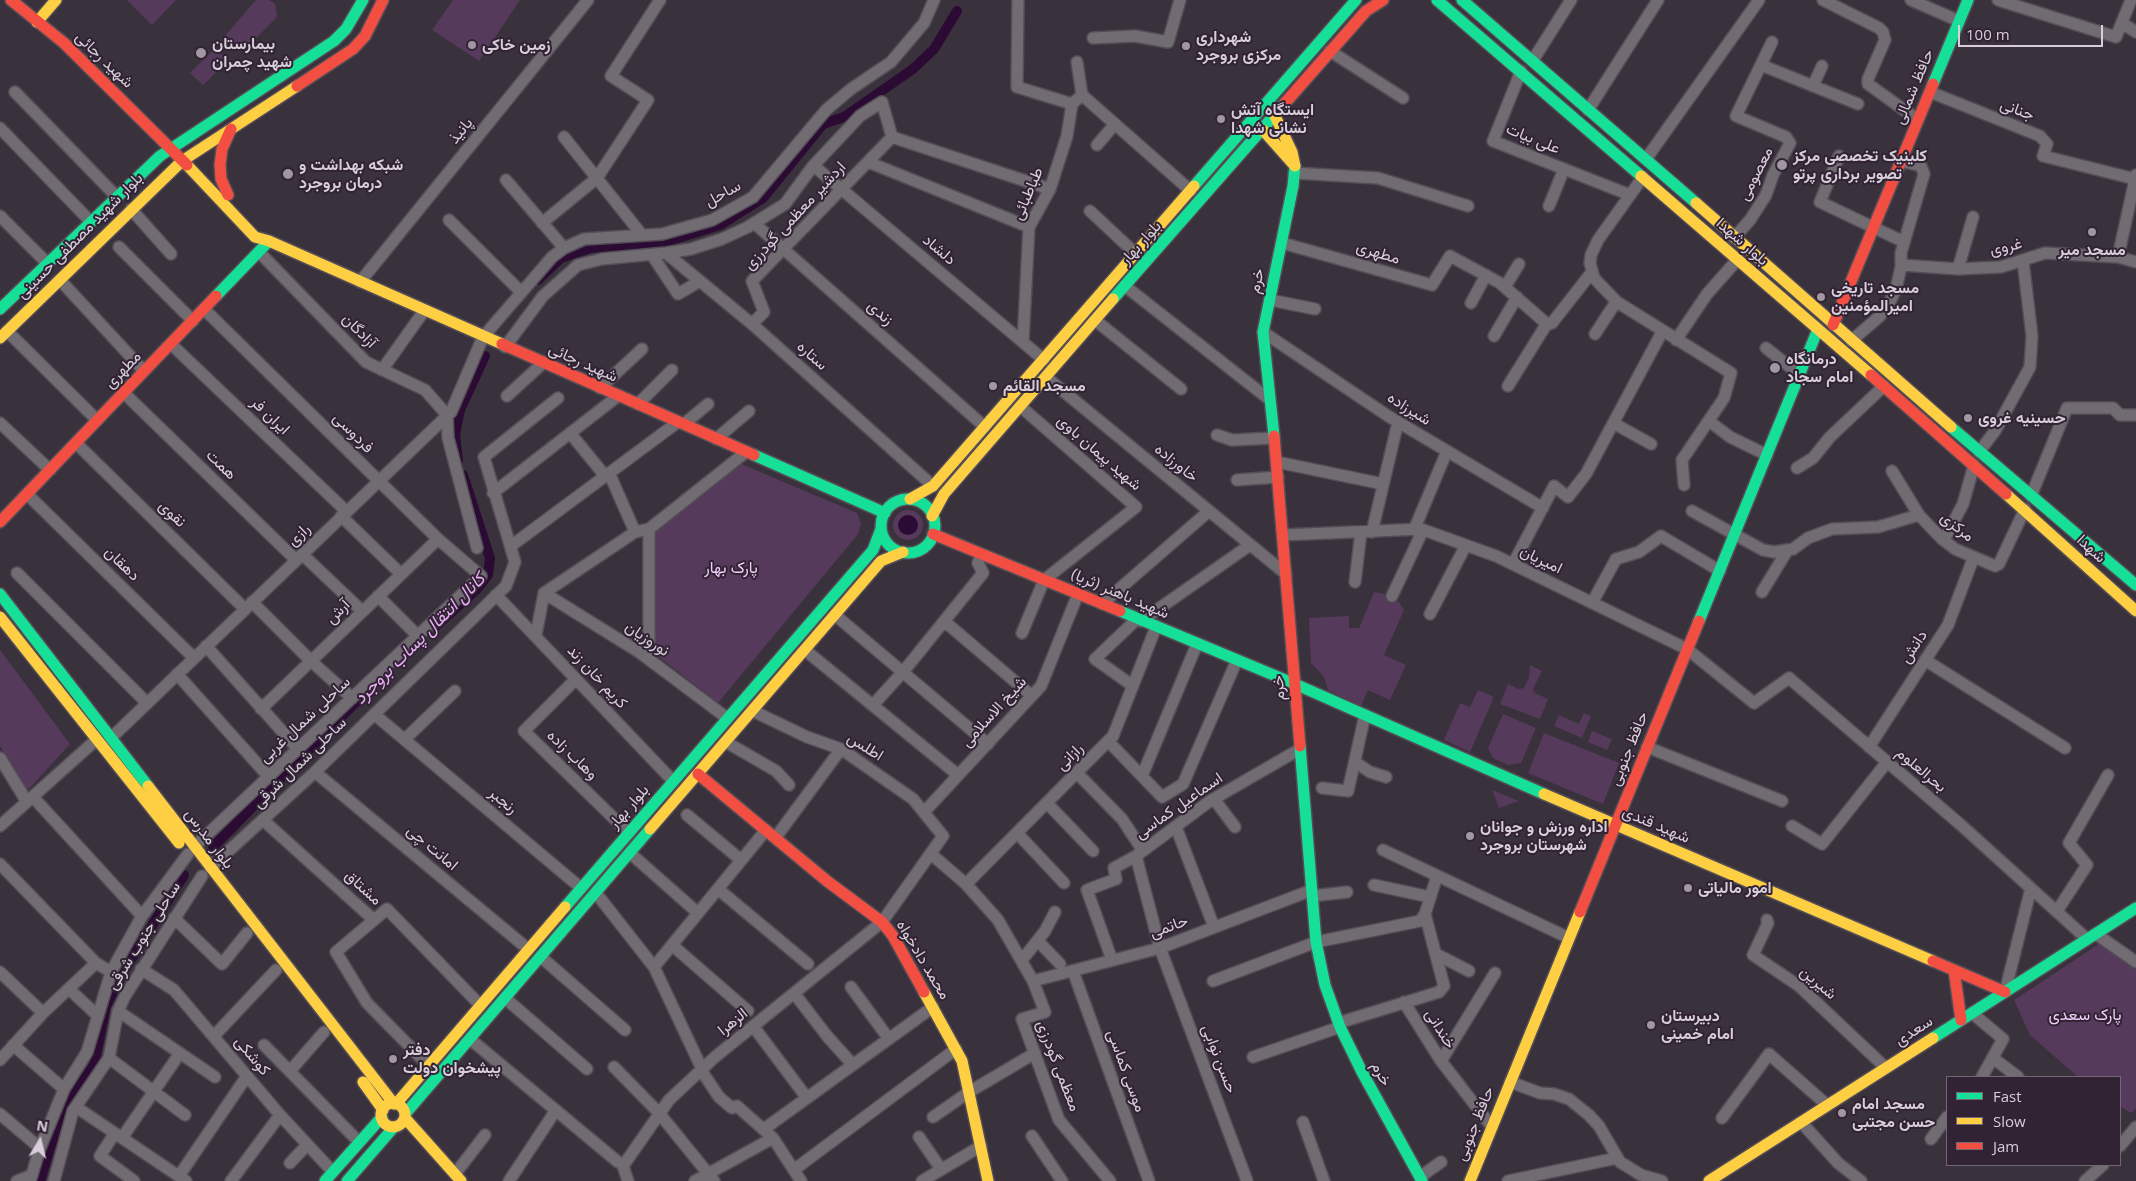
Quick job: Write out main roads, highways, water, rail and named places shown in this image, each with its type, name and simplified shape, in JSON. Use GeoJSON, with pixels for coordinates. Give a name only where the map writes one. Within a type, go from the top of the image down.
{"type":"FeatureCollection","features":[{"type":"Feature","properties":{"kind":"main road","name":"شهید رجائی"},"geometry":{"type":"LineString","coordinates":[[11,0],[64,43],[171,147],[228,195],[263,230],[269,241]]}},
{"type":"Feature","properties":{"kind":"main road"},"geometry":{"type":"LineString","coordinates":[[37,22],[56,0]]}},
{"type":"Feature","properties":{"kind":"main road","name":"بلوار شهید مصطفی حسینی"},"geometry":{"type":"LineString","coordinates":[[0,309],[116,196],[171,147],[334,41],[346,29],[363,0]]}},
{"type":"Feature","properties":{"kind":"main road","name":"بلوار شهید مصطفی حسینی"},"geometry":{"type":"LineString","coordinates":[[3,334],[185,159],[353,50],[365,36],[382,0]]}},
{"type":"Feature","properties":{"kind":"main road","name":"بلوار بهار"},"geometry":{"type":"LineString","coordinates":[[932,516],[944,494],[1330,51],[1366,12],[1383,0]]}},
{"type":"Feature","properties":{"kind":"main road","name":"بلوار شهدا"},"geometry":{"type":"LineString","coordinates":[[1437,0],[2025,510]]}},
{"type":"Feature","properties":{"kind":"main road","name":"بلوار شهدا"},"geometry":{"type":"LineString","coordinates":[[1462,0],[2045,508]]}},
{"type":"Feature","properties":{"kind":"main road","name":"حافظ شمالی"},"geometry":{"type":"LineString","coordinates":[[1833,325],[1968,0]]}},
{"type":"Feature","properties":{"kind":"main road","name":"بلوار بهار"},"geometry":{"type":"LineString","coordinates":[[910,499],[933,486],[1354,1]]}},
{"type":"Feature","properties":{"kind":"main road","name":"خرم"},"geometry":{"type":"LineString","coordinates":[[1275,116],[1292,152],[1295,169],[1263,332],[1277,462],[1316,942],[1325,985],[1339,1025],[1362,1072],[1421,1179]]}},
{"type":"Feature","properties":{"kind":"main road"},"geometry":{"type":"LineString","coordinates":[[228,195],[221,179],[220,165],[222,150],[232,128]]}},
{"type":"Feature","properties":{"kind":"main road"},"geometry":{"type":"LineString","coordinates":[[1263,130],[1295,169]]}},
{"type":"Feature","properties":{"kind":"main road","name":"شهید رجائی"},"geometry":{"type":"LineString","coordinates":[[185,159],[245,229],[255,237],[269,241],[505,347],[885,513]]}},
{"type":"Feature","properties":{"kind":"main road"},"geometry":{"type":"LineString","coordinates":[[90,221],[106,234]]}},
{"type":"Feature","properties":{"kind":"main road","name":"مطهری"},"geometry":{"type":"LineString","coordinates":[[2,517],[27,494],[269,241]]}},
{"type":"Feature","properties":{"kind":"main road"},"geometry":{"type":"LineString","coordinates":[[1818,329],[1833,325]]}},
{"type":"Feature","properties":{"kind":"main road","name":"حافظ جنوبی"},"geometry":{"type":"LineString","coordinates":[[1470,1181],[1818,329]]}},
{"type":"Feature","properties":{"kind":"main road"},"geometry":{"type":"LineString","coordinates":[[910,499],[923,504],[932,516],[933,534],[925,547],[918,550],[904,552],[888,544],[881,529],[885,513],[895,502],[910,499]]}},
{"type":"Feature","properties":{"kind":"main road"},"geometry":{"type":"LineString","coordinates":[[2045,508],[2081,551]]}},
{"type":"Feature","properties":{"kind":"main road","name":"شهدا"},"geometry":{"type":"LineString","coordinates":[[2045,508],[2136,585]]}},
{"type":"Feature","properties":{"kind":"main road","name":"شهدا"},"geometry":{"type":"LineString","coordinates":[[2025,510],[2136,611]]}},
{"type":"Feature","properties":{"kind":"main road"},"geometry":{"type":"LineString","coordinates":[[2034,518],[2081,551],[2136,598]]}},
{"type":"Feature","properties":{"kind":"main road","name":"بلوار بهار"},"geometry":{"type":"LineString","coordinates":[[325,1181],[428,1065],[872,550],[881,529]]}},
{"type":"Feature","properties":{"kind":"main road","name":"شهید باهنر (ثریا)"},"geometry":{"type":"LineString","coordinates":[[933,534],[1295,684]]}},
{"type":"Feature","properties":{"kind":"main road","name":"بلوار بهار"},"geometry":{"type":"LineString","coordinates":[[349,1180],[881,561],[904,552]]}},
{"type":"Feature","properties":{"kind":"main road","name":"بلوار مدرس"},"geometry":{"type":"LineString","coordinates":[[0,594],[111,738],[192,850],[247,933],[324,1032],[389,1109]]}},
{"type":"Feature","properties":{"kind":"main road","name":"بلوار مدرس"},"geometry":{"type":"LineString","coordinates":[[0,617],[96,740],[192,850]]}},
{"type":"Feature","properties":{"kind":"main road"},"geometry":{"type":"LineString","coordinates":[[763,677],[774,686]]}},
{"type":"Feature","properties":{"kind":"main road","name":"شهید قندی"},"geometry":{"type":"LineString","coordinates":[[1295,684],[1615,825],[2005,992]]}},
{"type":"Feature","properties":{"kind":"main road","name":"محمد دادخواه"},"geometry":{"type":"LineString","coordinates":[[698,774],[882,922],[893,936],[962,1061],[988,1181]]}},
{"type":"Feature","properties":{"kind":"main road","name":"بلوار مدرس"},"geometry":{"type":"LineString","coordinates":[[206,872],[389,1109]]}},
{"type":"Feature","properties":{"kind":"main road","name":"سعدی"},"geometry":{"type":"LineString","coordinates":[[1708,1181],[2136,908]]}},
{"type":"Feature","properties":{"kind":"main road"},"geometry":{"type":"LineString","coordinates":[[545,930],[557,938]]}},
{"type":"Feature","properties":{"kind":"main road"},"geometry":{"type":"LineString","coordinates":[[1954,970],[1961,1020]]}},
{"type":"Feature","properties":{"kind":"main road"},"geometry":{"type":"LineString","coordinates":[[428,1065],[429,1075],[439,1075]]}},
{"type":"Feature","properties":{"kind":"main road"},"geometry":{"type":"LineString","coordinates":[[389,1109],[386,1125],[401,1121]]}},
{"type":"Feature","properties":{"kind":"main road"},"geometry":{"type":"LineString","coordinates":[[389,1109],[455,1179]]}},
{"type":"Feature","properties":{"kind":"main road"},"geometry":{"type":"LineString","coordinates":[[359,1142],[369,1145],[371,1153]]}},
{"type":"Feature","properties":{"kind":"waterway","name":"کانال انتقال پساب بروجرد"},"geometry":{"type":"LineString","coordinates":[[538,280],[561,258],[590,248],[662,243],[720,225],[763,198],[823,124],[844,117],[913,69],[934,49],[957,11]]}},
{"type":"Feature","properties":{"kind":"waterway","name":"کانال انتقال پساب بروجرد"},"geometry":{"type":"LineString","coordinates":[[458,461],[455,434],[460,410],[485,356]]}},
{"type":"Feature","properties":{"kind":"waterway","name":"کانال انتقال پساب بروجرد"},"geometry":{"type":"LineString","coordinates":[[436,626],[477,589],[488,575],[490,558],[463,475]]}},
{"type":"Feature","properties":{"kind":"waterway","name":"کانال انتقال پساب بروجرد"},"geometry":{"type":"LineString","coordinates":[[213,847],[362,696]]}},
{"type":"Feature","properties":{"kind":"waterway","name":"کانال انتقال پساب بروجرد"},"geometry":{"type":"LineString","coordinates":[[40,1181],[60,1115],[94,1065],[106,1006],[123,972],[184,875]]}},
{"type":"Feature","properties":{"kind":"place","name":"زمین خاکی"},"geometry":{"type":"Point","coordinates":[472,45]}},
{"type":"Feature","properties":{"kind":"place","name":"شهرداری مرکزی بروجرد"},"geometry":{"type":"Point","coordinates":[1186,46]}},
{"type":"Feature","properties":{"kind":"place","name":"بیمارستان شهید چمران"},"geometry":{"type":"Point","coordinates":[201,53]}},
{"type":"Feature","properties":{"kind":"place","name":"ایستگاه آتش نشانی شهدا"},"geometry":{"type":"Point","coordinates":[1221,119]}},
{"type":"Feature","properties":{"kind":"place","name":"کلینیک تخصصی مرکز تصویر برداری پرتو"},"geometry":{"type":"Point","coordinates":[1782,165]}},
{"type":"Feature","properties":{"kind":"place","name":"شبکه بهداشت و درمان بروجرد"},"geometry":{"type":"Point","coordinates":[288,174]}},
{"type":"Feature","properties":{"kind":"place","name":"مسجد میر"},"geometry":{"type":"Point","coordinates":[2092,232]}},
{"type":"Feature","properties":{"kind":"place","name":"مسجد تاریخی امیرالمؤمنین"},"geometry":{"type":"Point","coordinates":[1821,297]}},
{"type":"Feature","properties":{"kind":"place","name":"درمانگاه امام سجاد"},"geometry":{"type":"Point","coordinates":[1775,368]}},
{"type":"Feature","properties":{"kind":"place","name":"مسجد القائم"},"geometry":{"type":"Point","coordinates":[993,386]}},
{"type":"Feature","properties":{"kind":"place","name":"حسینیه غروی"},"geometry":{"type":"Point","coordinates":[1968,418]}},
{"type":"Feature","properties":{"kind":"place","name":"اداره ورزش و جوانان شهرستان بروجرد"},"geometry":{"type":"Point","coordinates":[1470,836]}},
{"type":"Feature","properties":{"kind":"place","name":"امور مالیاتی"},"geometry":{"type":"Point","coordinates":[1688,888]}},
{"type":"Feature","properties":{"kind":"place","name":"دبیرستان امام خمینی"},"geometry":{"type":"Point","coordinates":[1651,1025]}},
{"type":"Feature","properties":{"kind":"place","name":"دفتر پیشخوان دولت"},"geometry":{"type":"Point","coordinates":[393,1059]}},
{"type":"Feature","properties":{"kind":"place","name":"مسجد امام حسن مجتبی"},"geometry":{"type":"Point","coordinates":[1842,1113]}},
{"type":"Feature","properties":{"kind":"park label","name":"پارک بهار"},"geometry":{"type":"Point","coordinates":[731,568]}},
{"type":"Feature","properties":{"kind":"park label","name":"پارک سعدی"},"geometry":{"type":"Point","coordinates":[2085,1015]}}]}
